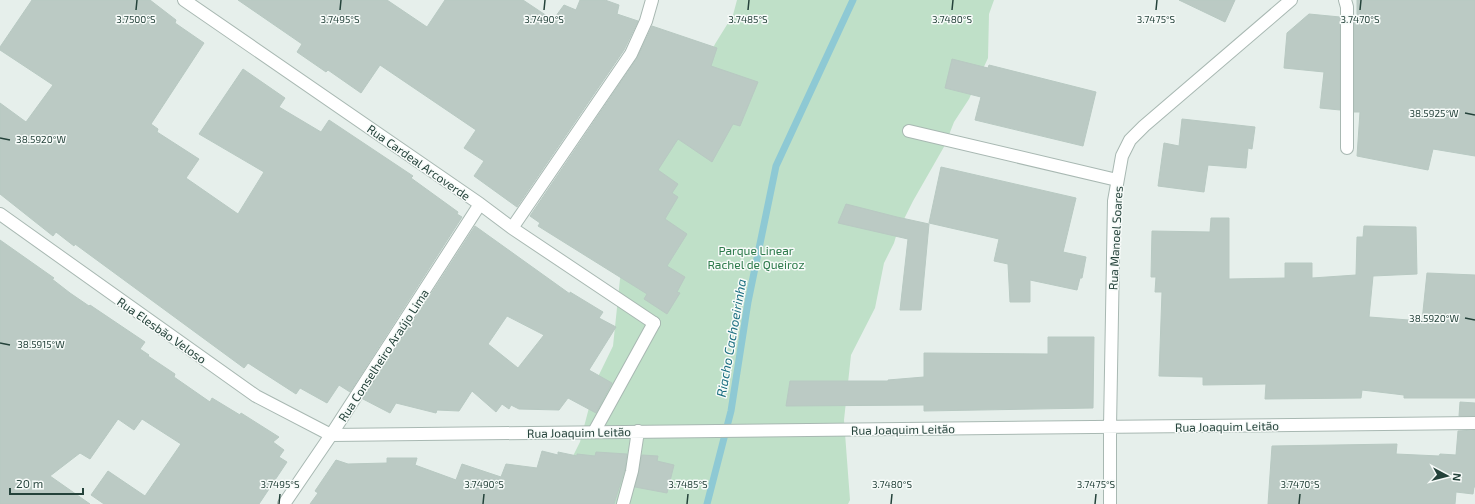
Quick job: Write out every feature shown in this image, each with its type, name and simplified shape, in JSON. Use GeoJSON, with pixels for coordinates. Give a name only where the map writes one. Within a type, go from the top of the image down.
{"type":"FeatureCollection","features":[{"type":"Feature","properties":{"kind":"street","name":"Rua Cardeal Arcoverde"},"geometry":{"type":"LineString","coordinates":[[184,0],[480,204],[512,228],[654,323],[594,432]]}},
{"type":"Feature","properties":{"kind":"street"},"geometry":{"type":"LineString","coordinates":[[512,228],[630,54],[646,21],[652,0]]}},
{"type":"Feature","properties":{"kind":"street","name":"Rua Manoel Soares"},"geometry":{"type":"LineString","coordinates":[[1110,504],[1114,201],[1122,156],[1130,140],[1144,126],[1291,0]]}},
{"type":"Feature","properties":{"kind":"street"},"geometry":{"type":"LineString","coordinates":[[1346,0],[1346,148]]}},
{"type":"Feature","properties":{"kind":"street"},"geometry":{"type":"LineString","coordinates":[[909,131],[1117,180]]}},
{"type":"Feature","properties":{"kind":"street","name":"Rua Conselheiro Araújo Lima"},"geometry":{"type":"LineString","coordinates":[[284,504],[331,435],[480,204]]}},
{"type":"Feature","properties":{"kind":"street","name":"Rua Elesbão Veloso"},"geometry":{"type":"LineString","coordinates":[[0,214],[256,396],[331,435]]}},
{"type":"Feature","properties":{"kind":"street","name":"Rua Joaquim Leitão"},"geometry":{"type":"LineString","coordinates":[[331,435],[1475,423]]}},
{"type":"Feature","properties":{"kind":"street"},"geometry":{"type":"LineString","coordinates":[[623,504],[632,470],[638,431]]}},
{"type":"Feature","properties":{"kind":"green space","name":"Parque Linear Rachel de Queiroz"},"geometry":{"type":"Polygon","coordinates":[[[737,0],[994,0],[989,14],[988,58],[969,99],[954,122],[945,145],[913,201],[897,233],[894,243],[884,263],[875,308],[851,355],[844,420],[850,500],[848,504],[549,504],[580,442],[596,381],[613,346],[620,279],[628,248],[628,239],[686,104],[715,44],[733,15],[737,0]]]}},
{"type":"Feature","properties":{"kind":"building"},"geometry":{"type":"Polygon","coordinates":[[[32,0],[150,0],[176,20],[175,23],[204,43],[151,124],[158,129],[157,132],[199,159],[186,178],[238,214],[264,172],[199,134],[243,69],[285,98],[279,107],[321,132],[329,120],[413,176],[411,178],[458,212],[457,214],[462,217],[350,392],[339,385],[327,403],[300,388],[296,394],[248,363],[244,368],[75,244],[74,246],[56,232],[53,236],[0,194],[0,103],[26,122],[53,85],[0,50],[0,47],[32,0]]]}},
{"type":"Feature","properties":{"kind":"building"},"geometry":{"type":"Polygon","coordinates":[[[238,0],[387,0],[427,27],[445,0],[523,0],[553,20],[564,5],[576,10],[580,0],[605,0],[619,5],[617,14],[638,21],[624,50],[517,207],[474,176],[484,161],[464,148],[476,130],[380,65],[361,93],[328,70],[326,72],[297,52],[302,44],[238,0]]]}},
{"type":"Feature","properties":{"kind":"building"},"geometry":{"type":"Polygon","coordinates":[[[1179,0],[1235,0],[1225,22],[1179,0]]]}},
{"type":"Feature","properties":{"kind":"building"},"geometry":{"type":"Polygon","coordinates":[[[1357,0],[1475,0],[1475,156],[1433,149],[1428,170],[1357,156],[1360,112],[1354,112],[1354,19],[1357,19],[1357,0]]]}},
{"type":"Feature","properties":{"kind":"building"},"geometry":{"type":"Polygon","coordinates":[[[1309,14],[1340,17],[1340,110],[1320,108],[1324,72],[1284,68],[1287,33],[1309,14]]]}},
{"type":"Feature","properties":{"kind":"building"},"geometry":{"type":"Polygon","coordinates":[[[652,26],[717,48],[711,66],[758,82],[740,126],[733,124],[712,162],[678,139],[658,170],[678,184],[672,193],[678,197],[665,219],[687,234],[667,266],[685,277],[677,292],[680,293],[667,314],[644,299],[647,294],[538,226],[540,223],[530,216],[637,58],[652,26]]]}},
{"type":"Feature","properties":{"kind":"building"},"geometry":{"type":"Polygon","coordinates":[[[952,59],[988,68],[989,65],[1096,92],[1083,146],[975,120],[981,97],[945,88],[952,59]]]}},
{"type":"Feature","properties":{"kind":"building"},"geometry":{"type":"Polygon","coordinates":[[[1182,119],[1255,127],[1252,149],[1248,148],[1246,168],[1208,165],[1204,192],[1158,186],[1164,143],[1179,146],[1182,119]]]}},
{"type":"Feature","properties":{"kind":"building"},"geometry":{"type":"Polygon","coordinates":[[[941,167],[1076,198],[1063,252],[1086,257],[1082,278],[1080,278],[1077,290],[1030,280],[1030,302],[1010,302],[1008,264],[994,261],[999,239],[929,223],[941,167]]]}},
{"type":"Feature","properties":{"kind":"building"},"geometry":{"type":"Polygon","coordinates":[[[846,204],[929,224],[921,310],[900,310],[908,239],[838,223],[846,204]]]}},
{"type":"Feature","properties":{"kind":"building"},"geometry":{"type":"Polygon","coordinates":[[[1211,218],[1229,218],[1229,279],[1285,278],[1285,263],[1312,263],[1312,278],[1356,275],[1357,237],[1363,237],[1364,226],[1416,227],[1417,274],[1373,276],[1369,317],[1422,321],[1427,273],[1475,275],[1475,398],[1404,398],[1404,395],[1362,390],[1361,398],[1265,399],[1266,384],[1203,385],[1203,377],[1159,376],[1162,292],[1155,292],[1156,277],[1151,277],[1152,231],[1210,232],[1211,218]]]}},
{"type":"Feature","properties":{"kind":"building"},"geometry":{"type":"Polygon","coordinates":[[[475,226],[570,294],[570,292],[603,312],[599,318],[616,327],[589,370],[612,383],[596,413],[568,398],[559,410],[519,409],[511,405],[509,409],[502,404],[496,412],[472,391],[459,411],[437,410],[436,413],[396,403],[390,413],[363,399],[475,226]],[[507,316],[488,344],[518,368],[544,335],[507,316]]]}},
{"type":"Feature","properties":{"kind":"building"},"geometry":{"type":"Polygon","coordinates":[[[0,240],[54,278],[52,279],[70,293],[145,342],[140,349],[175,374],[174,377],[210,402],[212,398],[240,415],[241,413],[279,437],[273,442],[284,450],[279,457],[287,462],[259,504],[104,504],[91,495],[108,471],[145,496],[181,444],[142,419],[134,430],[118,419],[90,459],[80,453],[50,476],[90,504],[0,504],[0,240]]]}},
{"type":"Feature","properties":{"kind":"building"},"geometry":{"type":"Polygon","coordinates":[[[1048,337],[1094,337],[1093,408],[924,411],[924,405],[786,406],[790,381],[888,381],[924,377],[924,353],[1048,354],[1048,337]]]}},
{"type":"Feature","properties":{"kind":"building"},"geometry":{"type":"Polygon","coordinates":[[[1460,402],[1475,403],[1475,416],[1459,416],[1460,402]]]}},
{"type":"Feature","properties":{"kind":"building"},"geometry":{"type":"Polygon","coordinates":[[[1475,430],[1475,487],[1473,494],[1456,492],[1455,504],[1268,504],[1272,446],[1397,444],[1396,454],[1439,456],[1440,454],[1456,455],[1458,431],[1475,430]]]}},
{"type":"Feature","properties":{"kind":"building"},"geometry":{"type":"Polygon","coordinates":[[[542,451],[558,455],[558,452],[577,456],[577,454],[595,456],[596,452],[627,454],[625,469],[614,504],[310,504],[318,493],[315,491],[336,460],[348,464],[387,463],[387,458],[417,458],[415,465],[456,480],[462,464],[501,477],[506,464],[537,468],[542,451]]]}},
{"type":"Feature","properties":{"kind":"building"},"geometry":{"type":"Polygon","coordinates":[[[642,455],[658,456],[657,461],[674,465],[667,493],[635,487],[642,455]]]}},
{"type":"Feature","properties":{"kind":"waterway","name":"Riacho Cachoeirinha"},"geometry":{"type":"LineString","coordinates":[[707,504],[731,411],[748,302],[776,166],[853,0]]}}]}
